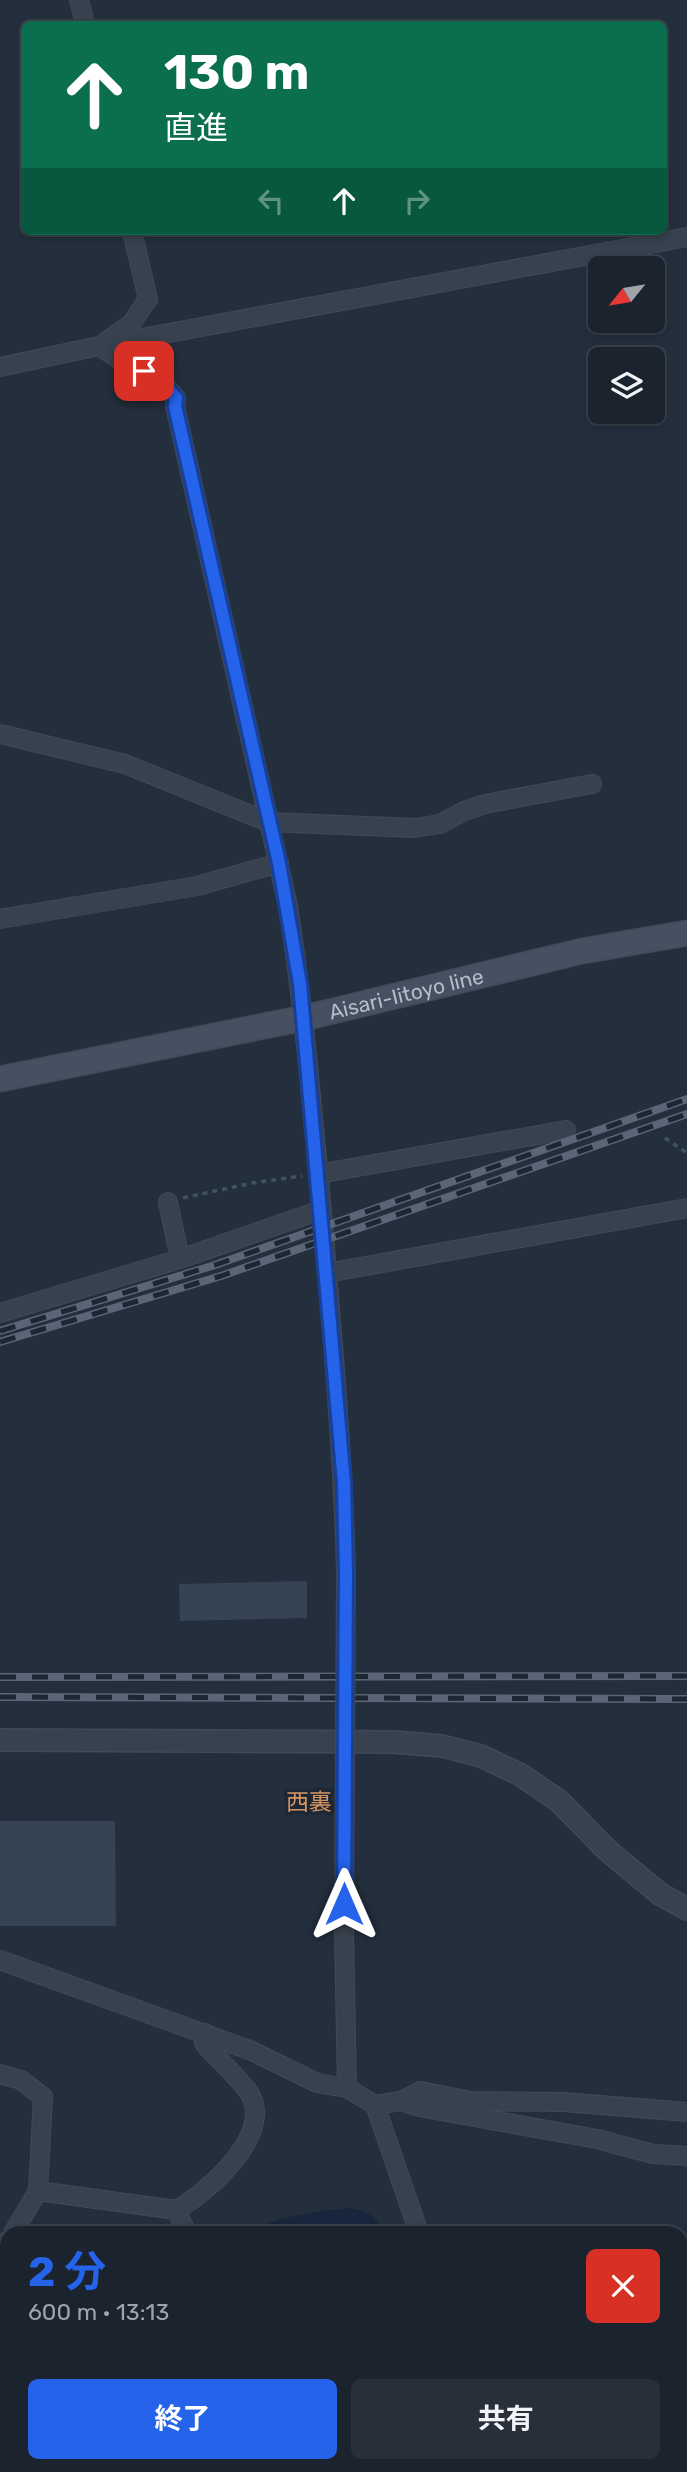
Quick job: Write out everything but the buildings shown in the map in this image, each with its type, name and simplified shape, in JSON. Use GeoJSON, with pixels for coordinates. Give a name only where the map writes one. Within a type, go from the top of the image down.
{"type":"FeatureCollection","features":[{"type":"Feature","properties":{"kind":"main road","name":"Aisari-Iitoyo line"},"geometry":{"type":"LineString","coordinates":[[0,1079],[304,1018],[582,951],[687,933]]}},
{"type":"Feature","properties":{"kind":"street"},"geometry":{"type":"LineString","coordinates":[[79,0],[84,21]]}},
{"type":"Feature","properties":{"kind":"street"},"geometry":{"type":"LineString","coordinates":[[99,346],[131,324],[148,299],[133,235]]}},
{"type":"Feature","properties":{"kind":"street"},"geometry":{"type":"LineString","coordinates":[[0,367],[99,346],[687,237]]}},
{"type":"Feature","properties":{"kind":"street"},"geometry":{"type":"LineString","coordinates":[[99,346],[129,366],[144,371],[176,398],[175,406],[290,919],[304,1018],[344,1483],[344,1932],[347,2088]]}},
{"type":"Feature","properties":{"kind":"street"},"geometry":{"type":"LineString","coordinates":[[0,734],[125,764],[268,822],[415,828],[440,824],[464,811],[485,804],[592,784]]}},
{"type":"Feature","properties":{"kind":"street"},"geometry":{"type":"LineString","coordinates":[[0,919],[197,886],[279,863]]}},
{"type":"Feature","properties":{"kind":"street"},"geometry":{"type":"LineString","coordinates":[[318,1174],[566,1130]]}},
{"type":"Feature","properties":{"kind":"street"},"geometry":{"type":"LineString","coordinates":[[168,1202],[180,1259]]}},
{"type":"Feature","properties":{"kind":"street"},"geometry":{"type":"LineString","coordinates":[[327,1273],[687,1208]]}},
{"type":"Feature","properties":{"kind":"street"},"geometry":{"type":"LineString","coordinates":[[0,1313],[180,1259],[321,1210]]}},
{"type":"Feature","properties":{"kind":"street"},"geometry":{"type":"LineString","coordinates":[[0,1740],[394,1742],[442,1746],[481,1756],[521,1775],[559,1801],[607,1850],[660,1894],[687,1909]]}},
{"type":"Feature","properties":{"kind":"street"},"geometry":{"type":"LineString","coordinates":[[0,1960],[252,2051],[317,2083],[347,2088],[375,2105],[417,2226]]}},
{"type":"Feature","properties":{"kind":"street"},"geometry":{"type":"LineString","coordinates":[[38,2191],[176,2210],[189,2203],[237,2158],[251,2131],[256,2112],[251,2094],[204,2043],[205,2033]]}},
{"type":"Feature","properties":{"kind":"street"},"geometry":{"type":"LineString","coordinates":[[0,2074],[21,2080],[43,2097],[38,2191],[17,2226]]}},
{"type":"Feature","properties":{"kind":"street"},"geometry":{"type":"LineString","coordinates":[[375,2105],[401,2101],[420,2091],[471,2101],[565,2102],[687,2112]]}},
{"type":"Feature","properties":{"kind":"street"},"geometry":{"type":"LineString","coordinates":[[401,2101],[419,2107],[597,2139],[653,2154],[687,2156]]}},
{"type":"Feature","properties":{"kind":"street"},"geometry":{"type":"LineString","coordinates":[[176,2210],[184,2226]]}},
{"type":"Feature","properties":{"kind":"path"},"geometry":{"type":"LineString","coordinates":[[665,1138],[687,1153]]}},
{"type":"Feature","properties":{"kind":"path"},"geometry":{"type":"LineString","coordinates":[[168,1202],[252,1183],[318,1174]]}},
{"type":"Feature","properties":{"kind":"water"},"geometry":{"type":"Polygon","coordinates":[[[351,2208],[362,2211],[371,2215],[380,2226],[261,2226],[298,2215],[351,2208]]]}},
{"type":"Feature","properties":{"kind":"railway"},"geometry":{"type":"LineString","coordinates":[[0,1331],[215,1265],[687,1099]]}},
{"type":"Feature","properties":{"kind":"railway"},"geometry":{"type":"LineString","coordinates":[[0,1342],[221,1276],[687,1114]]}},
{"type":"Feature","properties":{"kind":"railway"},"geometry":{"type":"LineString","coordinates":[[0,1677],[687,1676]]}},
{"type":"Feature","properties":{"kind":"railway"},"geometry":{"type":"LineString","coordinates":[[0,1697],[687,1699]]}},
{"type":"Feature","properties":{"kind":"district","name":"西裏"},"geometry":{"type":"Point","coordinates":[309,1802]}},
{"type":"Feature","properties":{"kind":"route"},"geometry":{"type":"LineString","coordinates":[[144,371],[176,398],[175,406],[274,839],[300,984],[344,1483],[344,1904]]}}]}
